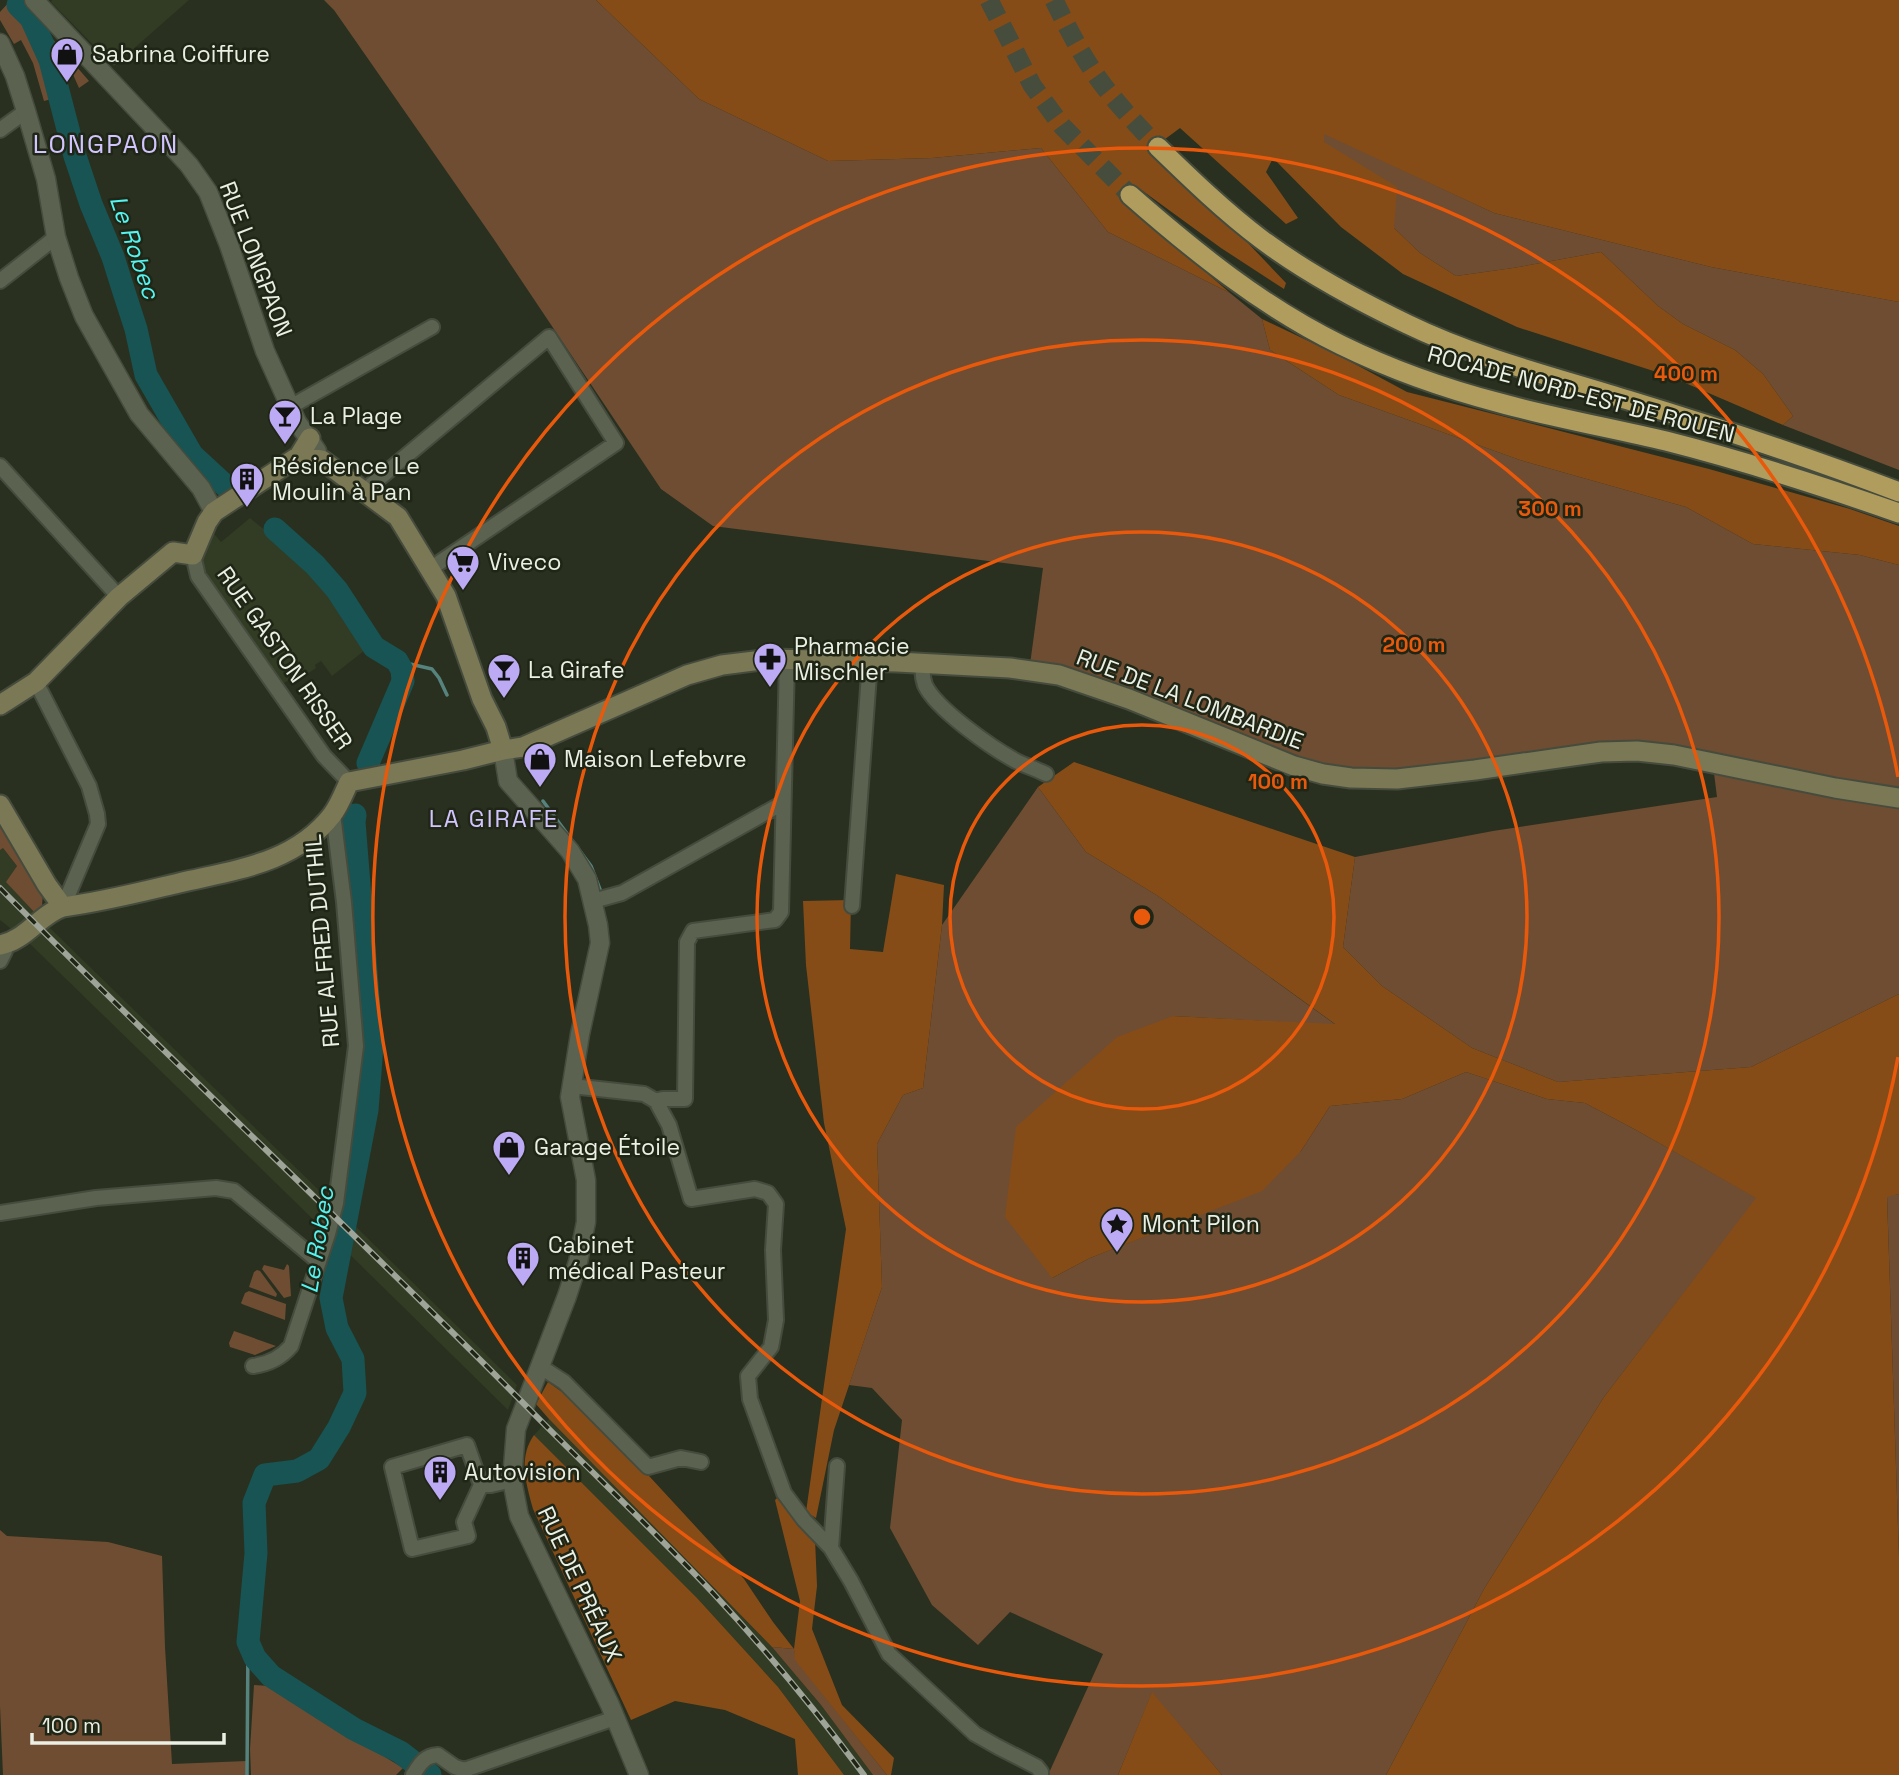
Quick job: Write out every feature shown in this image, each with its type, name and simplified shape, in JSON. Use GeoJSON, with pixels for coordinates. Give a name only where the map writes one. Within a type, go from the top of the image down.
{"type":"FeatureCollection","features":[{"type":"Feature","properties":{"kind":"highway","name":"ROCADE NORD-EST DE ROUEN"},"geometry":{"type":"LineString","coordinates":[[1158,147],[1261,239],[1331,283],[1408,325],[1467,349],[1723,429],[1899,492]]}},
{"type":"Feature","properties":{"kind":"highway","name":"ROCADE NORD-EST DE ROUEN"},"geometry":{"type":"LineString","coordinates":[[1130,195],[1181,240],[1246,289],[1340,345],[1383,364],[1450,389],[1503,404],[1720,455],[1899,513]]}},
{"type":"Feature","properties":{"kind":"main road"},"geometry":{"type":"LineString","coordinates":[[0,705],[36,682],[119,597],[173,552],[193,555],[214,512],[299,456],[310,439]]}},
{"type":"Feature","properties":{"kind":"main road"},"geometry":{"type":"LineString","coordinates":[[299,456],[322,460],[398,517],[446,596],[503,750]]}},
{"type":"Feature","properties":{"kind":"main road","name":"RUE DE LA LOMBARDIE"},"geometry":{"type":"LineString","coordinates":[[349,782],[523,747],[706,669],[737,662],[787,660],[923,663],[1010,668],[1059,675],[1129,699],[1294,765],[1323,774],[1351,778],[1397,779],[1601,752],[1650,752],[1835,788],[1895,796]]}},
{"type":"Feature","properties":{"kind":"main road"},"geometry":{"type":"LineString","coordinates":[[2,950],[52,910],[63,906],[259,865],[276,859],[315,834],[333,814],[349,782]]}},
{"type":"Feature","properties":{"kind":"main road"},"geometry":{"type":"LineString","coordinates":[[0,805],[47,885],[63,906]]}},
{"type":"Feature","properties":{"kind":"street","name":"RUE LONGPAON"},"geometry":{"type":"LineString","coordinates":[[34,0],[189,165],[208,192],[265,351],[297,422],[322,460]]}},
{"type":"Feature","properties":{"kind":"street"},"geometry":{"type":"LineString","coordinates":[[0,43],[15,76],[26,111],[46,179],[56,237],[84,316],[139,414],[201,488],[214,512]]}},
{"type":"Feature","properties":{"kind":"street"},"geometry":{"type":"LineString","coordinates":[[0,130],[26,111]]}},
{"type":"Feature","properties":{"kind":"street"},"geometry":{"type":"LineString","coordinates":[[0,281],[56,237]]}},
{"type":"Feature","properties":{"kind":"street"},"geometry":{"type":"LineString","coordinates":[[290,407],[432,327]]}},
{"type":"Feature","properties":{"kind":"street"},"geometry":{"type":"LineString","coordinates":[[364,491],[549,337],[616,443],[430,569]]}},
{"type":"Feature","properties":{"kind":"street"},"geometry":{"type":"LineString","coordinates":[[0,466],[119,597]]}},
{"type":"Feature","properties":{"kind":"street","name":"RUE GASTON RISSER"},"geometry":{"type":"LineString","coordinates":[[193,555],[198,576],[324,756],[349,782]]}},
{"type":"Feature","properties":{"kind":"street"},"geometry":{"type":"LineString","coordinates":[[656,1101],[685,1098],[687,942],[693,932],[775,920],[781,912],[787,660]]}},
{"type":"Feature","properties":{"kind":"street"},"geometry":{"type":"LineString","coordinates":[[852,906],[870,661]]}},
{"type":"Feature","properties":{"kind":"street"},"geometry":{"type":"LineString","coordinates":[[923,663],[925,684],[947,712],[1016,761],[1046,774]]}},
{"type":"Feature","properties":{"kind":"street"},"geometry":{"type":"LineString","coordinates":[[36,682],[89,786],[97,814],[98,824],[63,906]]}},
{"type":"Feature","properties":{"kind":"street","name":"RUE DE PRÉAUX"},"geometry":{"type":"LineString","coordinates":[[503,750],[508,781],[570,851],[587,879],[600,943],[580,1034],[570,1097],[586,1180],[586,1222],[578,1262],[516,1429],[512,1480],[519,1516],[615,1718],[639,1775]]}},
{"type":"Feature","properties":{"kind":"street"},"geometry":{"type":"LineString","coordinates":[[593,901],[622,892],[783,803]]}},
{"type":"Feature","properties":{"kind":"street","name":"RUE ALFRED DUTHIL"},"geometry":{"type":"LineString","coordinates":[[253,1366],[272,1361],[285,1354],[291,1346],[336,1203],[356,1046],[344,902],[333,814]]}},
{"type":"Feature","properties":{"kind":"street"},"geometry":{"type":"LineString","coordinates":[[572,1086],[644,1094],[656,1101],[669,1125],[691,1199],[755,1189],[768,1193],[776,1205],[773,1250],[776,1320],[771,1347],[748,1376],[750,1399],[784,1493],[831,1548],[890,1654],[975,1734],[1037,1767],[1041,1775]]}},
{"type":"Feature","properties":{"kind":"street"},"geometry":{"type":"LineString","coordinates":[[0,1213],[96,1198],[216,1188],[234,1191],[319,1262]]}},
{"type":"Feature","properties":{"kind":"street"},"geometry":{"type":"LineString","coordinates":[[540,1368],[564,1382],[648,1467],[681,1458],[701,1462]]}},
{"type":"Feature","properties":{"kind":"street"},"geometry":{"type":"LineString","coordinates":[[467,1445],[481,1485],[464,1522],[468,1536],[412,1549],[392,1467],[467,1445]]}},
{"type":"Feature","properties":{"kind":"street"},"geometry":{"type":"LineString","coordinates":[[831,1548],[837,1466]]}},
{"type":"Feature","properties":{"kind":"street"},"geometry":{"type":"LineString","coordinates":[[481,1485],[512,1480]]}},
{"type":"Feature","properties":{"kind":"street"},"geometry":{"type":"LineString","coordinates":[[414,1774],[423,1760],[430,1756],[438,1755],[456,1768],[464,1770],[615,1718]]}},
{"type":"Feature","properties":{"kind":"shaded area"},"geometry":{"type":"Polygon","coordinates":[[[11,0],[29,20],[49,61],[59,97],[44,101],[33,63],[21,40],[14,44],[0,20],[0,12],[11,0]]]}},
{"type":"Feature","properties":{"kind":"shaded area"},"geometry":{"type":"Polygon","coordinates":[[[52,0],[189,0],[114,66],[52,0]]]}},
{"type":"Feature","properties":{"kind":"shaded area"},"geometry":{"type":"Polygon","coordinates":[[[324,0],[596,0],[699,99],[828,161],[932,158],[1041,148],[1108,232],[1230,293],[1262,319],[1270,350],[1339,395],[1520,460],[1686,507],[1753,544],[1860,555],[1899,565],[1899,994],[1751,1067],[1558,1082],[1472,1048],[1382,986],[1343,947],[1355,857],[1493,831],[1717,797],[1713,765],[1625,755],[1370,784],[1029,672],[1043,568],[713,526],[661,489],[493,238],[334,10],[324,0]]]}},
{"type":"Feature","properties":{"kind":"shaded area"},"geometry":{"type":"Polygon","coordinates":[[[596,0],[1899,0],[1899,302],[1711,267],[1494,213],[1324,134],[1324,142],[1397,187],[1394,228],[1420,253],[1456,276],[1601,252],[1658,306],[1683,324],[1735,350],[1763,374],[1793,416],[1783,425],[1669,376],[1517,327],[1403,274],[1341,227],[1273,158],[1266,172],[1298,218],[1286,224],[1180,128],[1149,151],[1227,221],[1286,283],[1284,289],[1221,248],[1136,186],[1125,202],[1230,293],[1108,232],[1041,148],[932,158],[828,161],[699,99],[596,0]]]}},
{"type":"Feature","properties":{"kind":"shaded area"},"geometry":{"type":"Polygon","coordinates":[[[30,13],[89,81],[79,88],[67,61],[53,65],[30,13]]]}},
{"type":"Feature","properties":{"kind":"shaded area"},"geometry":{"type":"Polygon","coordinates":[[[1324,133],[1494,213],[1711,267],[1899,302],[1899,470],[1783,425],[1793,416],[1763,374],[1735,350],[1683,324],[1658,306],[1601,252],[1456,276],[1420,253],[1394,228],[1324,142],[1324,133]]]}},
{"type":"Feature","properties":{"kind":"shaded area"},"geometry":{"type":"Polygon","coordinates":[[[1262,319],[1407,392],[1709,469],[1850,509],[1899,526],[1899,565],[1860,555],[1753,544],[1686,507],[1520,460],[1339,395],[1270,350],[1262,319]]]}},
{"type":"Feature","properties":{"kind":"shaded area"},"geometry":{"type":"Polygon","coordinates":[[[250,518],[316,572],[357,626],[369,647],[332,676],[321,661],[301,678],[298,674],[284,683],[203,575],[201,555],[210,529],[221,542],[250,518]]]}},
{"type":"Feature","properties":{"kind":"shaded area"},"geometry":{"type":"Polygon","coordinates":[[[1074,762],[1355,857],[1343,947],[1382,986],[1472,1048],[1558,1082],[1751,1067],[1899,994],[1899,1194],[1887,1197],[1899,1557],[1899,1775],[1386,1775],[1484,1589],[1604,1397],[1756,1198],[1585,1103],[1547,1099],[1466,1072],[1402,1099],[1330,1106],[1301,1151],[1262,1191],[1090,1258],[1052,1278],[1005,1217],[1016,1127],[1117,1037],[1173,1016],[1335,1024],[1158,896],[1086,852],[1038,787],[1074,762]]]}},
{"type":"Feature","properties":{"kind":"shaded area"},"geometry":{"type":"Polygon","coordinates":[[[1038,787],[1086,852],[1158,896],[1336,1025],[1173,1016],[1052,1278],[1090,1258],[1178,1223],[1301,1151],[1330,1106],[1402,1099],[1466,1072],[1547,1099],[1585,1103],[1757,1198],[1604,1397],[1484,1589],[1386,1775],[1222,1775],[1152,1693],[1118,1775],[1048,1775],[1103,1654],[1010,1612],[978,1645],[932,1605],[890,1528],[902,1420],[872,1388],[849,1385],[882,1287],[877,1144],[903,1095],[923,1088],[942,925],[1038,787]]]}},
{"type":"Feature","properties":{"kind":"shaded area"},"geometry":{"type":"Polygon","coordinates":[[[0,827],[43,894],[42,905],[35,913],[6,882],[17,866],[3,848],[0,850],[0,827]]]}},
{"type":"Feature","properties":{"kind":"shaded area"},"geometry":{"type":"Polygon","coordinates":[[[2,847],[17,866],[7,882],[35,913],[15,932],[0,920],[2,847]]]}},
{"type":"Feature","properties":{"kind":"shaded area"},"geometry":{"type":"Polygon","coordinates":[[[896,874],[944,885],[942,925],[923,1088],[903,1095],[877,1144],[882,1287],[834,1430],[816,1518],[806,1512],[846,1229],[824,1123],[806,965],[803,901],[851,900],[850,949],[883,952],[896,874]]]}},
{"type":"Feature","properties":{"kind":"shaded area"},"geometry":{"type":"Polygon","coordinates":[[[49,927],[329,1200],[323,1229],[28,942],[49,927]]]}},
{"type":"Feature","properties":{"kind":"shaded area"},"geometry":{"type":"Polygon","coordinates":[[[1899,1194],[1899,1557],[1887,1196],[1899,1194]]]}},
{"type":"Feature","properties":{"kind":"shaded area"},"geometry":{"type":"Polygon","coordinates":[[[343,1214],[517,1385],[508,1410],[335,1240],[343,1214]]]}},
{"type":"Feature","properties":{"kind":"shaded area"},"geometry":{"type":"Polygon","coordinates":[[[287,1264],[291,1296],[284,1298],[262,1269],[264,1265],[284,1270],[287,1264]]]}},
{"type":"Feature","properties":{"kind":"shaded area"},"geometry":{"type":"Polygon","coordinates":[[[257,1270],[277,1294],[276,1297],[249,1287],[257,1270]]]}},
{"type":"Feature","properties":{"kind":"shaded area"},"geometry":{"type":"Polygon","coordinates":[[[249,1291],[286,1304],[285,1320],[242,1304],[245,1293],[249,1291]]]}},
{"type":"Feature","properties":{"kind":"shaded area"},"geometry":{"type":"Polygon","coordinates":[[[234,1331],[276,1346],[255,1355],[230,1347],[234,1331]]]}},
{"type":"Feature","properties":{"kind":"shaded area"},"geometry":{"type":"Polygon","coordinates":[[[548,1382],[569,1397],[650,1477],[744,1579],[794,1649],[772,1647],[549,1419],[536,1404],[548,1382]]]}},
{"type":"Feature","properties":{"kind":"shaded area"},"geometry":{"type":"Polygon","coordinates":[[[549,1419],[772,1647],[821,1705],[873,1775],[844,1775],[778,1687],[697,1598],[534,1435],[549,1419]]]}},
{"type":"Feature","properties":{"kind":"shaded area"},"geometry":{"type":"Polygon","coordinates":[[[534,1435],[697,1598],[778,1687],[844,1775],[798,1775],[795,1739],[725,1710],[675,1701],[631,1720],[533,1509],[525,1462],[534,1435]]]}},
{"type":"Feature","properties":{"kind":"shaded area"},"geometry":{"type":"Polygon","coordinates":[[[781,1494],[794,1519],[815,1539],[817,1586],[812,1629],[842,1705],[894,1758],[891,1775],[887,1775],[795,1660],[800,1601],[775,1500],[781,1494]]]}},
{"type":"Feature","properties":{"kind":"shaded area"},"geometry":{"type":"Polygon","coordinates":[[[0,1530],[7,1536],[108,1542],[162,1556],[172,1764],[247,1761],[246,1775],[3,1775],[0,1706],[0,1530]]]}},
{"type":"Feature","properties":{"kind":"shaded area"},"geometry":{"type":"Polygon","coordinates":[[[772,1647],[794,1649],[796,1660],[887,1775],[873,1775],[821,1705],[772,1647]]]}},
{"type":"Feature","properties":{"kind":"shaded area"},"geometry":{"type":"Polygon","coordinates":[[[254,1685],[269,1686],[403,1768],[396,1775],[251,1775],[254,1685]]]}},
{"type":"Feature","properties":{"kind":"shaded area"},"geometry":{"type":"Polygon","coordinates":[[[1152,1692],[1222,1775],[1118,1775],[1152,1692]]]}},
{"type":"Feature","properties":{"kind":"waterway","name":"Le Robec"},"geometry":{"type":"LineString","coordinates":[[18,5],[31,18],[50,60],[75,156],[113,257],[136,329],[146,375],[192,455],[230,490]]}},
{"type":"Feature","properties":{"kind":"waterway","name":"Le Robec"},"geometry":{"type":"LineString","coordinates":[[275,529],[315,565],[337,590],[374,647],[397,661],[402,670],[403,681],[368,763]]}},
{"type":"Feature","properties":{"kind":"waterway"},"geometry":{"type":"LineString","coordinates":[[397,661],[432,669],[447,695]]}},
{"type":"Feature","properties":{"kind":"waterway"},"geometry":{"type":"LineString","coordinates":[[543,801],[591,866],[601,892]]}},
{"type":"Feature","properties":{"kind":"waterway","name":"Le Robec"},"geometry":{"type":"LineString","coordinates":[[355,815],[372,1046],[367,1110],[331,1298],[337,1328],[353,1359],[355,1393],[339,1427],[319,1459],[297,1471],[265,1475],[254,1503],[256,1553],[248,1642],[255,1658],[271,1676],[354,1729],[400,1752],[430,1775]]}},
{"type":"Feature","properties":{"kind":"waterway"},"geometry":{"type":"LineString","coordinates":[[247,1775],[248,1642]]}},
{"type":"Feature","properties":{"kind":"tunnel"},"geometry":{"type":"LineString","coordinates":[[989,0],[1032,85],[1062,126],[1130,195]]}},
{"type":"Feature","properties":{"kind":"tunnel"},"geometry":{"type":"LineString","coordinates":[[1054,0],[1096,75],[1158,147]]}},
{"type":"Feature","properties":{"kind":"railway"},"geometry":{"type":"LineString","coordinates":[[0,888],[693,1572],[772,1659],[864,1775]]}},
{"type":"Feature","properties":{"kind":"place","name":"Sabrina Coiffure"},"geometry":{"type":"Point","coordinates":[67,84]}},
{"type":"Feature","properties":{"kind":"place","name":"La Plage"},"geometry":{"type":"Point","coordinates":[285,446]}},
{"type":"Feature","properties":{"kind":"place","name":"Résidence Le Moulin à Pan"},"geometry":{"type":"Point","coordinates":[247,509]}},
{"type":"Feature","properties":{"kind":"place","name":"Viveco"},"geometry":{"type":"Point","coordinates":[463,592]}},
{"type":"Feature","properties":{"kind":"place","name":"Pharmacie Mischler"},"geometry":{"type":"Point","coordinates":[770,689]}},
{"type":"Feature","properties":{"kind":"place","name":"La Girafe"},"geometry":{"type":"Point","coordinates":[504,700]}},
{"type":"Feature","properties":{"kind":"place","name":"Maison Lefebvre"},"geometry":{"type":"Point","coordinates":[540,789]}},
{"type":"Feature","properties":{"kind":"place","name":"Garage Étoile"},"geometry":{"type":"Point","coordinates":[509,1177]}},
{"type":"Feature","properties":{"kind":"place","name":"Mont Pilon"},"geometry":{"type":"Point","coordinates":[1117,1254]}},
{"type":"Feature","properties":{"kind":"place","name":"Cabinet médical Pasteur"},"geometry":{"type":"Point","coordinates":[523,1288]}},
{"type":"Feature","properties":{"kind":"place","name":"Autovision"},"geometry":{"type":"Point","coordinates":[440,1502]}},
{"type":"Feature","properties":{"kind":"district","name":"LONGPAON"},"geometry":{"type":"Point","coordinates":[106,144]}},
{"type":"Feature","properties":{"kind":"district","name":"LA GIRAFE"},"geometry":{"type":"Point","coordinates":[494,818]}}]}
